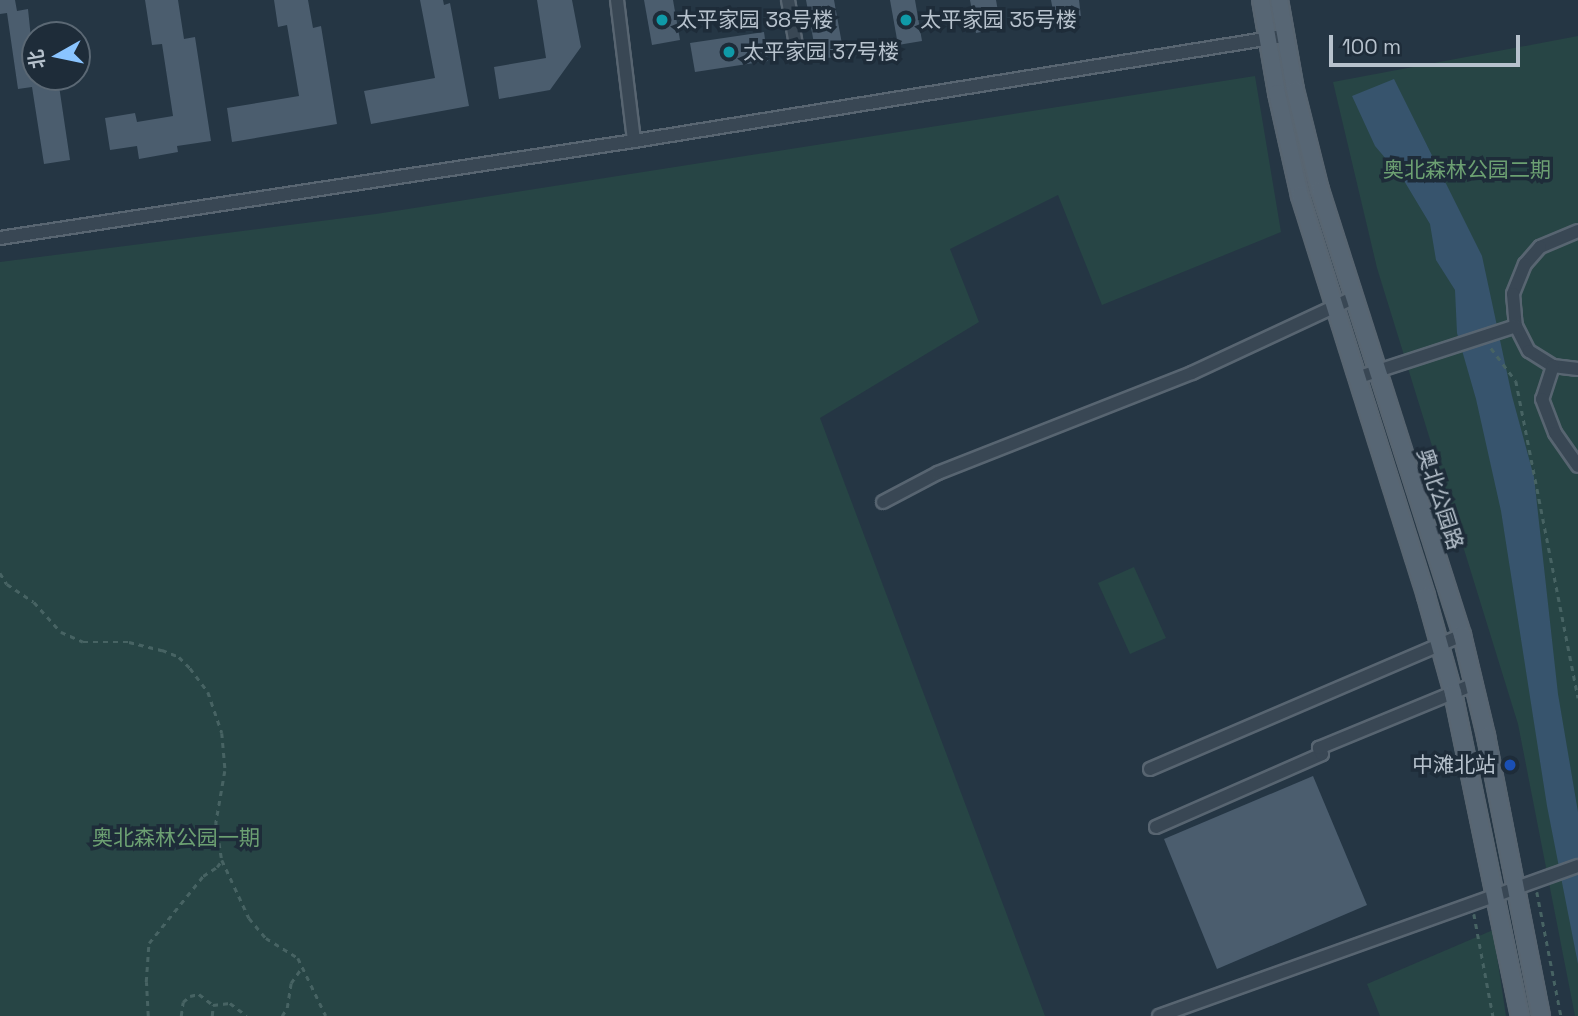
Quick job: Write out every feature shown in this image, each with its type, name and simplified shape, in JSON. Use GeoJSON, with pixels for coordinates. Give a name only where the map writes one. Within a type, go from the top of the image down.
{"type":"FeatureCollection","features":[{"type":"Feature","properties":{"kind":"main road","name":"奥北公园路"},"geometry":{"type":"LineString","coordinates":[[1261,0],[1266,39],[1297,183],[1453,692],[1520,1016]]}},
{"type":"Feature","properties":{"kind":"main road","name":"奥北公园路"},"geometry":{"type":"LineString","coordinates":[[1279,0],[1284,36],[1320,190],[1462,635],[1541,1016]]}},
{"type":"Feature","properties":{"kind":"street"},"geometry":{"type":"LineString","coordinates":[[617,0],[634,141]]}},
{"type":"Feature","properties":{"kind":"street"},"geometry":{"type":"LineString","coordinates":[[788,0],[796,45]]}},
{"type":"Feature","properties":{"kind":"street"},"geometry":{"type":"LineString","coordinates":[[0,237],[634,141],[1284,36]]}},
{"type":"Feature","properties":{"kind":"street"},"geometry":{"type":"LineString","coordinates":[[1578,231],[1539,247],[1525,264],[1513,294],[1516,326],[1530,351],[1553,366],[1578,369]]}},
{"type":"Feature","properties":{"kind":"street"},"geometry":{"type":"LineString","coordinates":[[883,502],[938,473],[1143,394],[1353,298]]}},
{"type":"Feature","properties":{"kind":"street"},"geometry":{"type":"LineString","coordinates":[[1356,378],[1516,326]]}},
{"type":"Feature","properties":{"kind":"street"},"geometry":{"type":"LineString","coordinates":[[1553,366],[1542,399],[1555,433],[1578,466]]}},
{"type":"Feature","properties":{"kind":"street"},"geometry":{"type":"LineString","coordinates":[[1150,769],[1462,635]]}},
{"type":"Feature","properties":{"kind":"street"},"geometry":{"type":"LineString","coordinates":[[1156,827],[1322,754],[1319,748],[1474,684]]}},
{"type":"Feature","properties":{"kind":"street"},"geometry":{"type":"LineString","coordinates":[[1159,1016],[1578,866]]}},
{"type":"Feature","properties":{"kind":"path"},"geometry":{"type":"LineString","coordinates":[[1490,347],[1516,382],[1578,698]]}},
{"type":"Feature","properties":{"kind":"path"},"geometry":{"type":"LineString","coordinates":[[0,580],[1,574]]}},
{"type":"Feature","properties":{"kind":"path"},"geometry":{"type":"LineString","coordinates":[[1,574],[7,583],[34,603],[61,632],[83,642],[129,642],[162,650],[178,657],[208,692],[222,733],[225,771],[216,823],[222,860],[249,918],[266,938],[298,958],[326,1016]]}},
{"type":"Feature","properties":{"kind":"path"},"geometry":{"type":"LineString","coordinates":[[148,1016],[146,982],[149,943],[203,876],[217,867],[222,860]]}},
{"type":"Feature","properties":{"kind":"path"},"geometry":{"type":"LineString","coordinates":[[1535,881],[1561,1016]]}},
{"type":"Feature","properties":{"kind":"path"},"geometry":{"type":"LineString","coordinates":[[1472,904],[1493,1016]]}},
{"type":"Feature","properties":{"kind":"path"},"geometry":{"type":"LineString","coordinates":[[282,1016],[287,1007],[290,983],[302,967]]}},
{"type":"Feature","properties":{"kind":"path"},"geometry":{"type":"LineString","coordinates":[[181,1016],[183,1002],[190,996],[200,994],[213,1004],[230,1003],[247,1016]]}},
{"type":"Feature","properties":{"kind":"path"},"geometry":{"type":"LineString","coordinates":[[212,1016],[213,1004]]}},
{"type":"Feature","properties":{"kind":"green space","name":"奥北森林公园二期"},"geometry":{"type":"Polygon","coordinates":[[[1578,36],[1578,1016],[1575,1016],[1518,724],[1377,268],[1333,82],[1578,36]]]}},
{"type":"Feature","properties":{"kind":"green space","name":"奥北森林公园一期"},"geometry":{"type":"Polygon","coordinates":[[[1255,76],[1281,232],[1102,305],[1058,195],[950,249],[979,322],[820,418],[1045,1016],[0,1016],[0,262],[376,214],[1255,76]]]}},
{"type":"Feature","properties":{"kind":"green space"},"geometry":{"type":"Polygon","coordinates":[[[1134,567],[1166,638],[1130,654],[1098,583],[1134,567]]]}},
{"type":"Feature","properties":{"kind":"green space"},"geometry":{"type":"Polygon","coordinates":[[[1493,930],[1506,1016],[1380,1016],[1367,984],[1493,930]]]}},
{"type":"Feature","properties":{"kind":"water"},"geometry":{"type":"Polygon","coordinates":[[[1394,79],[1482,256],[1512,396],[1534,477],[1558,694],[1578,812],[1578,964],[1547,806],[1501,511],[1476,399],[1457,333],[1455,290],[1436,260],[1430,224],[1403,179],[1375,146],[1352,96],[1394,79]]]}},
{"type":"Feature","properties":{"kind":"building"},"geometry":{"type":"Polygon","coordinates":[[[0,0],[15,0],[17,11],[28,9],[29,21],[21,21],[21,89],[18,89],[7,13],[0,14],[0,0]]]}},
{"type":"Feature","properties":{"kind":"building"},"geometry":{"type":"Polygon","coordinates":[[[145,0],[178,0],[184,39],[195,37],[211,141],[177,146],[178,152],[139,159],[137,146],[110,150],[105,118],[135,113],[137,122],[173,116],[162,44],[152,45],[145,0]]]}},
{"type":"Feature","properties":{"kind":"building"},"geometry":{"type":"Polygon","coordinates":[[[274,0],[308,0],[313,28],[321,26],[337,124],[232,142],[227,108],[299,96],[287,25],[278,27],[274,0]]]}},
{"type":"Feature","properties":{"kind":"building"},"geometry":{"type":"Polygon","coordinates":[[[420,0],[443,0],[444,5],[450,3],[469,106],[371,124],[364,91],[435,78],[420,0]]]}},
{"type":"Feature","properties":{"kind":"building"},"geometry":{"type":"Polygon","coordinates":[[[537,0],[572,0],[581,47],[550,90],[499,99],[494,67],[546,58],[537,0]]]}},
{"type":"Feature","properties":{"kind":"building","name":"太平家园 38号楼"},"geometry":{"type":"Polygon","coordinates":[[[644,0],[673,0],[680,40],[652,45],[644,0]]]}},
{"type":"Feature","properties":{"kind":"building"},"geometry":{"type":"Polygon","coordinates":[[[806,0],[834,0],[844,55],[817,60],[806,0]]]}},
{"type":"Feature","properties":{"kind":"building","name":"太平家园 35号楼"},"geometry":{"type":"Polygon","coordinates":[[[890,0],[915,0],[922,41],[898,45],[890,0]]]}},
{"type":"Feature","properties":{"kind":"building"},"geometry":{"type":"Polygon","coordinates":[[[970,0],[996,0],[1001,28],[976,33],[970,0]]]}},
{"type":"Feature","properties":{"kind":"building"},"geometry":{"type":"Polygon","coordinates":[[[1051,0],[1079,0],[1081,17],[1055,21],[1051,0]]]}},
{"type":"Feature","properties":{"kind":"building","name":"太平家园 37号楼"},"geometry":{"type":"Polygon","coordinates":[[[764,32],[768,61],[695,72],[690,43],[764,32]]]}},
{"type":"Feature","properties":{"kind":"building"},"geometry":{"type":"Polygon","coordinates":[[[33,91],[60,91],[70,160],[44,164],[33,91]]]}},
{"type":"Feature","properties":{"kind":"building"},"geometry":{"type":"Polygon","coordinates":[[[1313,776],[1367,905],[1217,969],[1164,839],[1313,776]]]}},
{"type":"Feature","properties":{"kind":"place","name":"太平家园 38号楼"},"geometry":{"type":"Point","coordinates":[662,20]}},
{"type":"Feature","properties":{"kind":"place","name":"太平家园 35号楼"},"geometry":{"type":"Point","coordinates":[906,20]}},
{"type":"Feature","properties":{"kind":"place","name":"太平家园 37号楼"},"geometry":{"type":"Point","coordinates":[729,52]}},
{"type":"Feature","properties":{"kind":"place","name":"中滩北站"},"geometry":{"type":"Point","coordinates":[1510,765]}}]}
